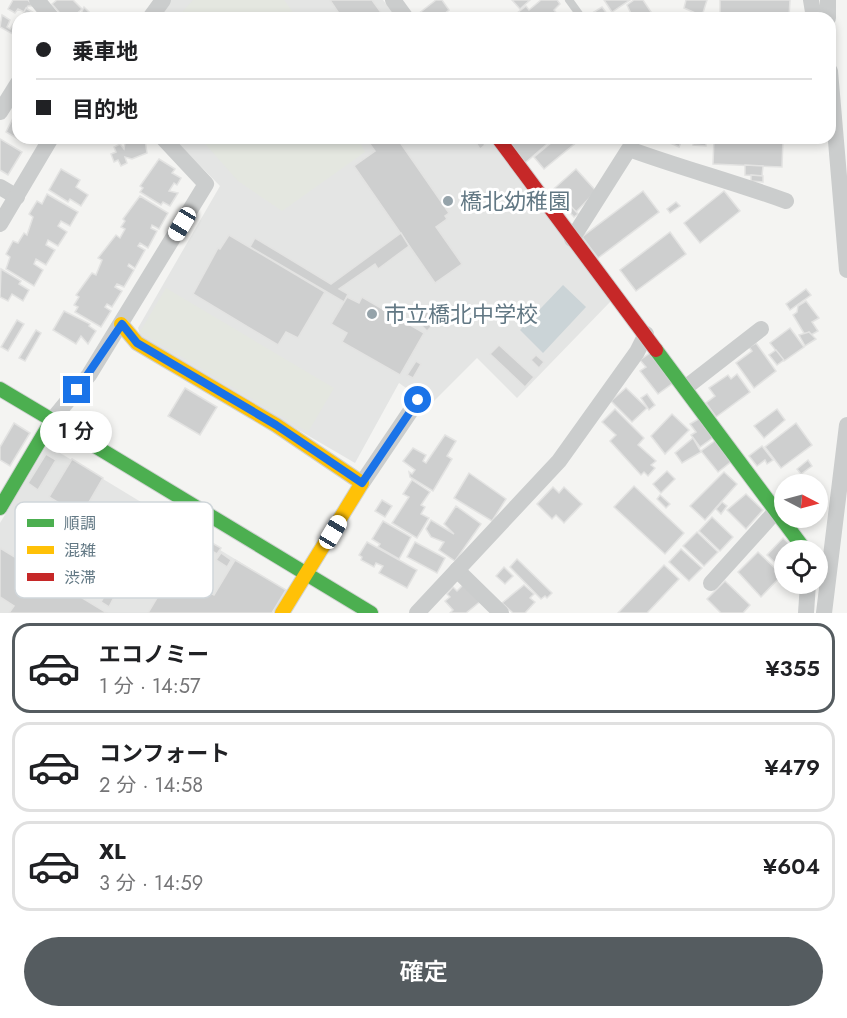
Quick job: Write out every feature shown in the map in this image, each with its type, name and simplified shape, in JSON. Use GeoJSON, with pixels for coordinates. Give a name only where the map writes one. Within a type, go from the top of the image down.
{"type":"FeatureCollection","features":[{"type":"Feature","properties":{"kind":"street"},"geometry":{"type":"LineString","coordinates":[[37,0],[47,12]]}},
{"type":"Feature","properties":{"kind":"street"},"geometry":{"type":"LineString","coordinates":[[0,112],[12,93]]}},
{"type":"Feature","properties":{"kind":"street"},"geometry":{"type":"LineString","coordinates":[[836,141],[847,270]]}},
{"type":"Feature","properties":{"kind":"street"},"geometry":{"type":"LineString","coordinates":[[0,224],[48,144]]}},
{"type":"Feature","properties":{"kind":"street"},"geometry":{"type":"LineString","coordinates":[[0,508],[52,420],[89,375],[122,324],[206,184],[169,144]]}},
{"type":"Feature","properties":{"kind":"street"},"geometry":{"type":"LineString","coordinates":[[502,144],[774,508]]}},
{"type":"Feature","properties":{"kind":"street"},"geometry":{"type":"LineString","coordinates":[[572,239],[630,144]]}},
{"type":"Feature","properties":{"kind":"street"},"geometry":{"type":"LineString","coordinates":[[633,144],[679,167],[707,173],[786,201]]}},
{"type":"Feature","properties":{"kind":"street"},"geometry":{"type":"LineString","coordinates":[[0,187],[17,197]]}},
{"type":"Feature","properties":{"kind":"street"},"geometry":{"type":"LineString","coordinates":[[122,324],[137,343],[276,425],[362,483]]}},
{"type":"Feature","properties":{"kind":"street"},"geometry":{"type":"LineString","coordinates":[[685,388],[761,329]]}},
{"type":"Feature","properties":{"kind":"street"},"geometry":{"type":"LineString","coordinates":[[417,613],[559,461],[637,352],[646,334]]}},
{"type":"Feature","properties":{"kind":"street"},"geometry":{"type":"LineString","coordinates":[[0,389],[188,502]]}},
{"type":"Feature","properties":{"kind":"street"},"geometry":{"type":"LineString","coordinates":[[282,613],[362,483],[418,400]]}},
{"type":"Feature","properties":{"kind":"street"},"geometry":{"type":"LineString","coordinates":[[824,613],[847,425]]}},
{"type":"Feature","properties":{"kind":"street"},"geometry":{"type":"LineString","coordinates":[[711,583],[774,513]]}},
{"type":"Feature","properties":{"kind":"street"},"geometry":{"type":"LineString","coordinates":[[213,517],[371,613]]}},
{"type":"Feature","properties":{"kind":"street"},"geometry":{"type":"LineString","coordinates":[[457,570],[501,613]]}},
{"type":"Feature","properties":{"kind":"street"},"geometry":{"type":"LineString","coordinates":[[806,613],[807,594]]}},
{"type":"Feature","properties":{"kind":"shaded area"},"geometry":{"type":"Polygon","coordinates":[[[171,0],[383,0],[392,12],[162,12],[171,0]]]}},
{"type":"Feature","properties":{"kind":"shaded area"},"geometry":{"type":"Polygon","coordinates":[[[193,0],[284,0],[293,12],[182,12],[193,0]]]}},
{"type":"Feature","properties":{"kind":"shaded area","name":"市立橋北中学校"},"geometry":{"type":"Polygon","coordinates":[[[179,144],[493,144],[611,301],[517,398],[477,358],[430,405],[399,383],[355,463],[141,338],[138,328],[220,186],[179,144]]]}},
{"type":"Feature","properties":{"kind":"shaded area"},"geometry":{"type":"Polygon","coordinates":[[[205,144],[361,144],[365,152],[282,211],[238,181],[205,144]]]}},
{"type":"Feature","properties":{"kind":"shaded area"},"geometry":{"type":"Polygon","coordinates":[[[563,285],[586,307],[543,353],[520,330],[563,285]]]}},
{"type":"Feature","properties":{"kind":"shaded area"},"geometry":{"type":"Polygon","coordinates":[[[166,288],[334,388],[308,432],[140,332],[166,288]]]}},
{"type":"Feature","properties":{"kind":"shaded area"},"geometry":{"type":"Polygon","coordinates":[[[47,445],[141,502],[15,502],[15,598],[213,598],[213,546],[286,590],[273,613],[0,613],[0,523],[47,445]]]}},
{"type":"Feature","properties":{"kind":"building"},"geometry":{"type":"Polygon","coordinates":[[[13,0],[28,0],[33,6],[28,6],[24,12],[18,9],[13,12],[8,9],[13,0]]]}},
{"type":"Feature","properties":{"kind":"building"},"geometry":{"type":"Polygon","coordinates":[[[57,0],[73,0],[82,9],[79,12],[59,12],[52,4],[57,0]]]}},
{"type":"Feature","properties":{"kind":"building"},"geometry":{"type":"Polygon","coordinates":[[[330,0],[372,0],[381,12],[338,12],[330,0]]]}},
{"type":"Feature","properties":{"kind":"building"},"geometry":{"type":"Polygon","coordinates":[[[436,0],[442,0],[449,10],[446,12],[421,12],[436,0]]]}},
{"type":"Feature","properties":{"kind":"building"},"geometry":{"type":"Polygon","coordinates":[[[512,0],[530,0],[520,9],[512,0]]]}},
{"type":"Feature","properties":{"kind":"building"},"geometry":{"type":"Polygon","coordinates":[[[541,0],[557,0],[560,4],[554,10],[556,12],[518,12],[526,6],[529,10],[541,0]]]}},
{"type":"Feature","properties":{"kind":"building"},"geometry":{"type":"Polygon","coordinates":[[[604,0],[630,0],[612,12],[604,0]]]}},
{"type":"Feature","properties":{"kind":"building"},"geometry":{"type":"Polygon","coordinates":[[[634,0],[643,0],[651,12],[630,12],[627,5],[634,0]]]}},
{"type":"Feature","properties":{"kind":"building"},"geometry":{"type":"Polygon","coordinates":[[[686,0],[707,0],[703,12],[693,12],[684,8],[686,0]]]}},
{"type":"Feature","properties":{"kind":"building"},"geometry":{"type":"Polygon","coordinates":[[[720,0],[790,0],[789,12],[720,12],[720,0]]]}},
{"type":"Feature","properties":{"kind":"building"},"geometry":{"type":"Polygon","coordinates":[[[602,7],[606,12],[594,12],[602,7]]]}},
{"type":"Feature","properties":{"kind":"building"},"geometry":{"type":"Polygon","coordinates":[[[2,15],[10,20],[7,27],[10,29],[12,26],[12,34],[0,27],[2,15]]]}},
{"type":"Feature","properties":{"kind":"building"},"geometry":{"type":"Polygon","coordinates":[[[12,120],[12,135],[6,132],[12,120]]]}},
{"type":"Feature","properties":{"kind":"building"},"geometry":{"type":"Polygon","coordinates":[[[0,139],[22,152],[8,175],[0,170],[0,139]]]}},
{"type":"Feature","properties":{"kind":"building"},"geometry":{"type":"Polygon","coordinates":[[[120,144],[124,149],[125,144],[146,144],[147,153],[132,159],[125,157],[127,163],[121,166],[118,160],[114,162],[111,154],[116,152],[114,147],[120,144]]]}},
{"type":"Feature","properties":{"kind":"building"},"geometry":{"type":"Polygon","coordinates":[[[370,144],[401,144],[449,213],[445,216],[447,219],[436,227],[462,264],[435,283],[354,166],[375,151],[370,144]]]}},
{"type":"Feature","properties":{"kind":"building"},"geometry":{"type":"Polygon","coordinates":[[[477,144],[484,144],[485,145],[480,149],[477,144]]]}},
{"type":"Feature","properties":{"kind":"building"},"geometry":{"type":"Polygon","coordinates":[[[511,144],[547,144],[525,163],[511,144]]]}},
{"type":"Feature","properties":{"kind":"building"},"geometry":{"type":"Polygon","coordinates":[[[550,144],[574,144],[544,169],[534,157],[550,144]]]}},
{"type":"Feature","properties":{"kind":"building"},"geometry":{"type":"Polygon","coordinates":[[[714,144],[783,144],[782,167],[713,164],[714,144]]]}},
{"type":"Feature","properties":{"kind":"building"},"geometry":{"type":"Polygon","coordinates":[[[159,159],[175,169],[172,173],[181,178],[177,185],[174,183],[169,191],[178,193],[170,206],[163,202],[161,205],[140,192],[143,188],[140,186],[159,159]]]}},
{"type":"Feature","properties":{"kind":"building"},"geometry":{"type":"Polygon","coordinates":[[[745,165],[763,166],[762,176],[745,175],[745,165]]]}},
{"type":"Feature","properties":{"kind":"building"},"geometry":{"type":"Polygon","coordinates":[[[61,169],[80,180],[76,187],[88,195],[81,206],[70,199],[68,202],[49,190],[61,169]]]}},
{"type":"Feature","properties":{"kind":"building"},"geometry":{"type":"Polygon","coordinates":[[[576,169],[596,191],[576,212],[566,201],[558,207],[547,195],[576,169]]]}},
{"type":"Feature","properties":{"kind":"building"},"geometry":{"type":"Polygon","coordinates":[[[751,175],[763,176],[763,182],[751,181],[751,175]]]}},
{"type":"Feature","properties":{"kind":"building"},"geometry":{"type":"Polygon","coordinates":[[[643,191],[659,212],[598,258],[582,237],[643,191]]]}},
{"type":"Feature","properties":{"kind":"building"},"geometry":{"type":"Polygon","coordinates":[[[724,191],[740,211],[700,243],[684,223],[724,191]]]}},
{"type":"Feature","properties":{"kind":"building"},"geometry":{"type":"Polygon","coordinates":[[[47,194],[78,212],[70,226],[61,221],[58,226],[67,232],[58,246],[48,240],[46,245],[55,250],[46,265],[36,259],[34,264],[43,270],[34,286],[6,269],[10,257],[6,254],[13,241],[18,243],[24,233],[27,235],[33,217],[29,214],[37,201],[42,204],[47,194]]]}},
{"type":"Feature","properties":{"kind":"building"},"geometry":{"type":"Polygon","coordinates":[[[140,196],[168,213],[159,229],[152,225],[151,228],[157,231],[148,248],[140,243],[138,246],[145,250],[135,268],[129,264],[128,266],[134,270],[124,287],[117,284],[115,287],[122,291],[112,307],[107,304],[105,307],[111,311],[101,327],[75,312],[78,307],[74,305],[79,297],[76,295],[92,273],[96,275],[102,260],[98,258],[116,235],[120,238],[125,229],[121,227],[125,221],[123,219],[140,196]]]}},
{"type":"Feature","properties":{"kind":"building"},"geometry":{"type":"Polygon","coordinates":[[[676,202],[680,206],[670,213],[667,209],[676,202]]]}},
{"type":"Feature","properties":{"kind":"building"},"geometry":{"type":"Polygon","coordinates":[[[568,203],[578,214],[574,217],[564,206],[568,203]]]}},
{"type":"Feature","properties":{"kind":"building"},"geometry":{"type":"Polygon","coordinates":[[[670,232],[686,254],[636,291],[620,270],[670,232]]]}},
{"type":"Feature","properties":{"kind":"building"},"geometry":{"type":"Polygon","coordinates":[[[401,233],[409,246],[378,269],[375,264],[339,289],[348,294],[344,302],[250,247],[255,238],[331,284],[401,233]]]}},
{"type":"Feature","properties":{"kind":"building"},"geometry":{"type":"Polygon","coordinates":[[[229,235],[325,292],[298,338],[286,332],[278,345],[193,294],[218,248],[220,249],[229,235]]]}},
{"type":"Feature","properties":{"kind":"building"},"geometry":{"type":"Polygon","coordinates":[[[1,269],[21,281],[19,284],[29,290],[23,301],[12,294],[8,301],[0,297],[1,269]]]}},
{"type":"Feature","properties":{"kind":"building"},"geometry":{"type":"Polygon","coordinates":[[[806,289],[811,295],[790,310],[786,304],[806,289]]]}},
{"type":"Feature","properties":{"kind":"building"},"geometry":{"type":"Polygon","coordinates":[[[347,297],[359,303],[362,297],[424,333],[400,375],[342,342],[347,333],[331,324],[347,297]]]}},
{"type":"Feature","properties":{"kind":"building"},"geometry":{"type":"Polygon","coordinates":[[[806,301],[819,318],[812,322],[818,331],[811,335],[809,332],[805,335],[793,315],[797,312],[798,306],[806,301]]]}},
{"type":"Feature","properties":{"kind":"building"},"geometry":{"type":"Polygon","coordinates":[[[426,310],[437,321],[427,331],[416,320],[426,310]]]}},
{"type":"Feature","properties":{"kind":"building"},"geometry":{"type":"Polygon","coordinates":[[[64,311],[90,324],[89,326],[96,331],[88,344],[81,336],[76,344],[53,330],[64,311]]]}},
{"type":"Feature","properties":{"kind":"building"},"geometry":{"type":"Polygon","coordinates":[[[17,320],[24,324],[8,351],[1,347],[17,320]]]}},
{"type":"Feature","properties":{"kind":"building"},"geometry":{"type":"Polygon","coordinates":[[[790,328],[804,347],[784,361],[770,343],[790,328]]]}},
{"type":"Feature","properties":{"kind":"building"},"geometry":{"type":"Polygon","coordinates":[[[36,330],[41,333],[25,361],[19,358],[36,330]]]}},
{"type":"Feature","properties":{"kind":"building"},"geometry":{"type":"Polygon","coordinates":[[[809,332],[816,339],[805,346],[799,335],[809,332]]]}},
{"type":"Feature","properties":{"kind":"building"},"geometry":{"type":"Polygon","coordinates":[[[756,343],[776,371],[754,388],[736,363],[752,351],[749,347],[756,343]]]}},
{"type":"Feature","properties":{"kind":"building"},"geometry":{"type":"Polygon","coordinates":[[[499,345],[534,377],[525,387],[490,354],[499,345]]]}},
{"type":"Feature","properties":{"kind":"building"},"geometry":{"type":"Polygon","coordinates":[[[776,350],[784,360],[777,365],[769,355],[776,350]]]}},
{"type":"Feature","properties":{"kind":"building"},"geometry":{"type":"Polygon","coordinates":[[[650,353],[673,383],[658,394],[640,371],[646,367],[640,360],[650,353]]]}},
{"type":"Feature","properties":{"kind":"building"},"geometry":{"type":"Polygon","coordinates":[[[536,355],[544,362],[539,368],[531,360],[536,355]]]}},
{"type":"Feature","properties":{"kind":"building"},"geometry":{"type":"Polygon","coordinates":[[[416,361],[421,364],[413,378],[407,375],[416,361]]]}},
{"type":"Feature","properties":{"kind":"building"},"geometry":{"type":"Polygon","coordinates":[[[737,374],[750,392],[716,417],[706,403],[715,396],[709,388],[728,375],[731,379],[737,374]]]}},
{"type":"Feature","properties":{"kind":"building"},"geometry":{"type":"Polygon","coordinates":[[[185,388],[217,407],[200,435],[168,416],[185,388]]]}},
{"type":"Feature","properties":{"kind":"building"},"geometry":{"type":"Polygon","coordinates":[[[626,388],[647,408],[632,422],[611,401],[626,388]]]}},
{"type":"Feature","properties":{"kind":"building"},"geometry":{"type":"Polygon","coordinates":[[[647,394],[655,405],[649,410],[641,398],[647,394]]]}},
{"type":"Feature","properties":{"kind":"building"},"geometry":{"type":"Polygon","coordinates":[[[615,409],[644,438],[638,445],[656,461],[651,465],[655,468],[648,476],[644,472],[641,475],[610,441],[616,435],[602,422],[615,409]]]}},
{"type":"Feature","properties":{"kind":"building"},"geometry":{"type":"Polygon","coordinates":[[[777,409],[785,420],[764,438],[754,426],[777,409]]]}},
{"type":"Feature","properties":{"kind":"building"},"geometry":{"type":"Polygon","coordinates":[[[672,414],[689,430],[665,454],[651,436],[672,414]]]}},
{"type":"Feature","properties":{"kind":"building"},"geometry":{"type":"Polygon","coordinates":[[[700,418],[714,437],[700,447],[691,435],[696,432],[690,424],[700,418]]]}},
{"type":"Feature","properties":{"kind":"building"},"geometry":{"type":"Polygon","coordinates":[[[14,423],[30,433],[10,466],[0,460],[0,447],[14,423]]]}},
{"type":"Feature","properties":{"kind":"building"},"geometry":{"type":"Polygon","coordinates":[[[796,423],[812,445],[781,468],[765,447],[796,423]]]}},
{"type":"Feature","properties":{"kind":"building"},"geometry":{"type":"Polygon","coordinates":[[[445,435],[456,441],[447,456],[452,459],[433,491],[410,477],[409,472],[412,474],[415,470],[403,461],[413,448],[426,455],[423,461],[426,463],[445,435]]]}},
{"type":"Feature","properties":{"kind":"building"},"geometry":{"type":"Polygon","coordinates":[[[693,438],[701,452],[682,463],[675,453],[693,438]]]}},
{"type":"Feature","properties":{"kind":"building"},"geometry":{"type":"Polygon","coordinates":[[[716,440],[732,461],[718,472],[701,451],[716,440]]]}},
{"type":"Feature","properties":{"kind":"building"},"geometry":{"type":"Polygon","coordinates":[[[762,446],[773,460],[767,464],[765,460],[757,466],[749,456],[762,446]]]}},
{"type":"Feature","properties":{"kind":"building"},"geometry":{"type":"Polygon","coordinates":[[[46,454],[56,460],[38,490],[28,483],[46,454]]]}},
{"type":"Feature","properties":{"kind":"building"},"geometry":{"type":"Polygon","coordinates":[[[72,459],[103,478],[89,502],[57,502],[49,497],[72,459]]]}},
{"type":"Feature","properties":{"kind":"building"},"geometry":{"type":"Polygon","coordinates":[[[808,460],[812,466],[801,474],[797,469],[808,460]]]}},
{"type":"Feature","properties":{"kind":"building"},"geometry":{"type":"Polygon","coordinates":[[[667,471],[675,479],[661,493],[653,484],[667,471]]]}},
{"type":"Feature","properties":{"kind":"building"},"geometry":{"type":"Polygon","coordinates":[[[724,472],[737,484],[705,520],[690,506],[724,472]]]}},
{"type":"Feature","properties":{"kind":"building"},"geometry":{"type":"Polygon","coordinates":[[[469,473],[506,499],[492,521],[454,498],[469,473]]]}},
{"type":"Feature","properties":{"kind":"building"},"geometry":{"type":"Polygon","coordinates":[[[412,480],[430,492],[421,505],[425,507],[421,514],[429,518],[417,538],[392,523],[409,497],[403,494],[412,480]]]}},
{"type":"Feature","properties":{"kind":"building"},"geometry":{"type":"Polygon","coordinates":[[[634,486],[684,533],[665,554],[614,507],[634,486]]]}},
{"type":"Feature","properties":{"kind":"building"},"geometry":{"type":"Polygon","coordinates":[[[553,487],[559,493],[564,487],[582,504],[564,523],[556,515],[552,519],[537,504],[553,487]]]}},
{"type":"Feature","properties":{"kind":"building"},"geometry":{"type":"Polygon","coordinates":[[[746,494],[763,510],[746,529],[727,510],[746,494]]]}},
{"type":"Feature","properties":{"kind":"building"},"geometry":{"type":"Polygon","coordinates":[[[660,495],[670,504],[666,508],[657,499],[660,495]]]}},
{"type":"Feature","properties":{"kind":"building"},"geometry":{"type":"Polygon","coordinates":[[[382,500],[392,506],[385,517],[375,511],[382,500]]]}},
{"type":"Feature","properties":{"kind":"building"},"geometry":{"type":"Polygon","coordinates":[[[722,502],[727,506],[721,514],[716,509],[722,502]]]}},
{"type":"Feature","properties":{"kind":"building"},"geometry":{"type":"Polygon","coordinates":[[[456,506],[481,524],[455,561],[439,550],[444,542],[431,537],[426,529],[431,520],[454,534],[444,524],[456,506]]]}},
{"type":"Feature","properties":{"kind":"building"},"geometry":{"type":"Polygon","coordinates":[[[712,517],[733,537],[720,551],[699,531],[712,517]]]}},
{"type":"Feature","properties":{"kind":"building"},"geometry":{"type":"Polygon","coordinates":[[[383,521],[411,537],[399,559],[378,547],[380,544],[372,539],[383,521]]]}},
{"type":"Feature","properties":{"kind":"building"},"geometry":{"type":"Polygon","coordinates":[[[697,532],[718,552],[704,566],[683,546],[697,532]]]}},
{"type":"Feature","properties":{"kind":"building"},"geometry":{"type":"Polygon","coordinates":[[[367,542],[417,570],[407,588],[379,573],[383,566],[376,563],[374,567],[361,560],[362,557],[359,555],[367,542]]]}},
{"type":"Feature","properties":{"kind":"building"},"geometry":{"type":"Polygon","coordinates":[[[415,542],[445,558],[437,573],[407,557],[415,542]]]}},
{"type":"Feature","properties":{"kind":"building"},"geometry":{"type":"Polygon","coordinates":[[[213,544],[221,548],[217,554],[213,552],[213,544]]]}},
{"type":"Feature","properties":{"kind":"building"},"geometry":{"type":"Polygon","coordinates":[[[0,548],[15,557],[15,598],[82,598],[107,613],[9,613],[14,606],[0,597],[0,548]]]}},
{"type":"Feature","properties":{"kind":"building"},"geometry":{"type":"Polygon","coordinates":[[[774,548],[774,562],[767,555],[774,548]]]}},
{"type":"Feature","properties":{"kind":"building"},"geometry":{"type":"Polygon","coordinates":[[[681,549],[702,568],[689,581],[669,562],[681,549]]]}},
{"type":"Feature","properties":{"kind":"building"},"geometry":{"type":"Polygon","coordinates":[[[758,552],[774,567],[774,583],[761,597],[738,572],[758,552]]]}},
{"type":"Feature","properties":{"kind":"building"},"geometry":{"type":"Polygon","coordinates":[[[221,553],[231,560],[227,567],[216,560],[221,553]]]}},
{"type":"Feature","properties":{"kind":"building"},"geometry":{"type":"Polygon","coordinates":[[[517,559],[552,593],[547,598],[545,596],[541,599],[510,567],[517,559]]]}},
{"type":"Feature","properties":{"kind":"building"},"geometry":{"type":"Polygon","coordinates":[[[235,560],[286,590],[272,613],[148,613],[157,598],[213,598],[235,560]]]}},
{"type":"Feature","properties":{"kind":"building"},"geometry":{"type":"Polygon","coordinates":[[[664,565],[679,579],[647,613],[618,613],[664,565]]]}},
{"type":"Feature","properties":{"kind":"building"},"geometry":{"type":"Polygon","coordinates":[[[504,567],[513,576],[505,584],[496,576],[504,567]]]}},
{"type":"Feature","properties":{"kind":"building"},"geometry":{"type":"Polygon","coordinates":[[[725,581],[750,605],[743,613],[721,613],[707,599],[725,581]]]}},
{"type":"Feature","properties":{"kind":"building"},"geometry":{"type":"Polygon","coordinates":[[[466,582],[482,600],[466,613],[450,613],[453,610],[445,601],[450,597],[447,594],[453,587],[457,591],[466,582]]]}},
{"type":"Feature","properties":{"kind":"building"},"geometry":{"type":"Polygon","coordinates":[[[524,585],[534,594],[530,598],[535,602],[525,613],[513,613],[502,603],[524,585]]]}},
{"type":"Feature","properties":{"kind":"building"},"geometry":{"type":"Polygon","coordinates":[[[103,598],[114,598],[109,607],[101,602],[103,598]]]}},
{"type":"Feature","properties":{"kind":"traffic: fast"},"geometry":{"type":"LineString","coordinates":[[656,350],[798,540]]}},
{"type":"Feature","properties":{"kind":"traffic: fast"},"geometry":{"type":"LineString","coordinates":[[0,389],[52,420],[0,508]]}},
{"type":"Feature","properties":{"kind":"traffic: fast"},"geometry":{"type":"LineString","coordinates":[[52,420],[188,502]]}},
{"type":"Feature","properties":{"kind":"traffic: fast"},"geometry":{"type":"LineString","coordinates":[[213,517],[371,613]]}},
{"type":"Feature","properties":{"kind":"traffic: slow"},"geometry":{"type":"LineString","coordinates":[[121,324],[137,343],[276,425],[362,483],[282,613]]}},
{"type":"Feature","properties":{"kind":"traffic: jam"},"geometry":{"type":"LineString","coordinates":[[502,144],[656,350]]}},
{"type":"Feature","properties":{"kind":"place","name":"橋北幼稚園"},"geometry":{"type":"Point","coordinates":[448,201]}},
{"type":"Feature","properties":{"kind":"place","name":"市立橋北中学校"},"geometry":{"type":"Point","coordinates":[372,314]}},
{"type":"Feature","properties":{"kind":"route"},"geometry":{"type":"LineString","coordinates":[[77,390],[122,324],[137,343],[276,425],[362,483],[418,400]]}}]}
